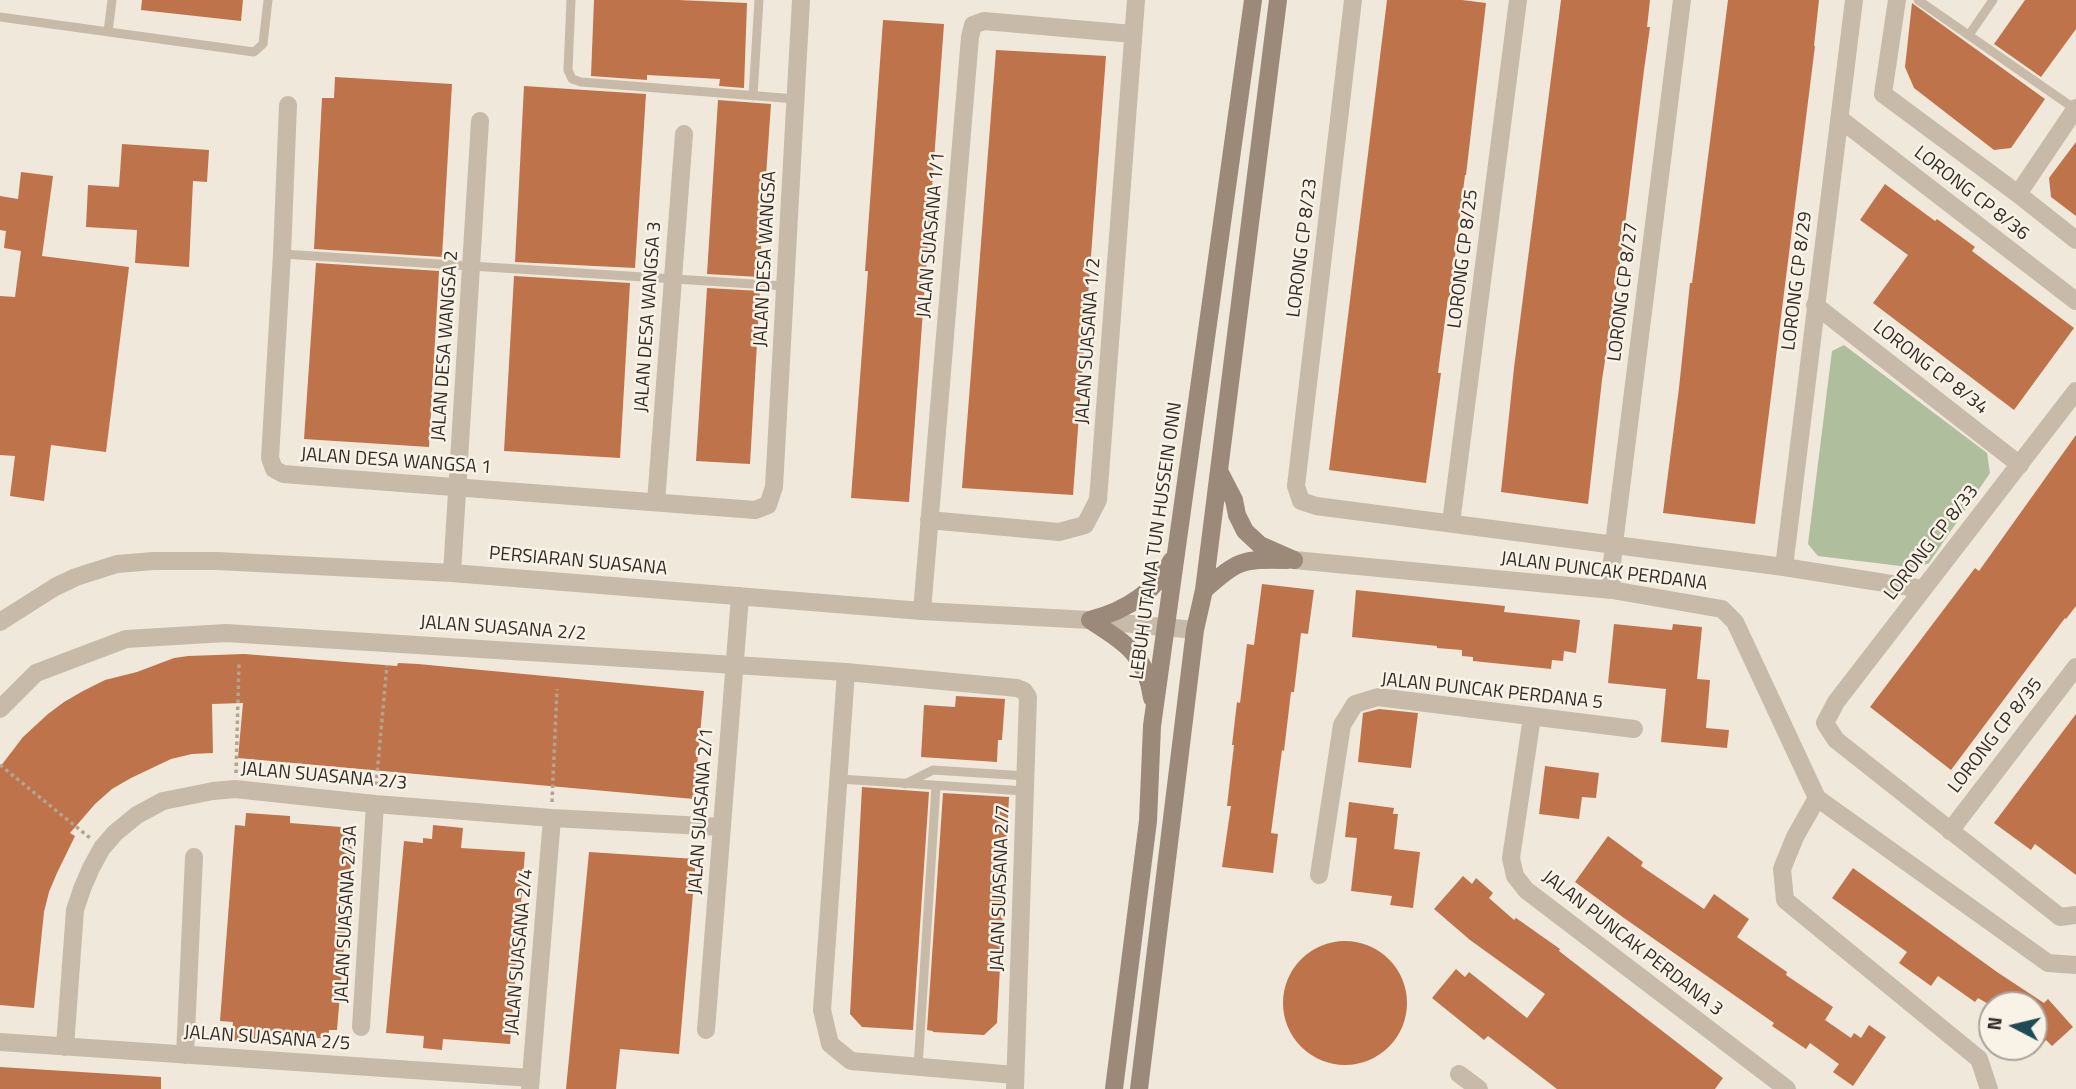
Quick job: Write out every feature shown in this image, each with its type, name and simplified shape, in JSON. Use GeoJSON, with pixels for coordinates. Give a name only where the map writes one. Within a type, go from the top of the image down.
{"type":"FeatureCollection","features":[{"type":"Feature","properties":{"kind":"main road","name":"LEBUH UTAMA TUN HUSSEIN ONN"},"geometry":{"type":"LineString","coordinates":[[1114,1089],[1148,821],[1154,710],[1253,0]]}},
{"type":"Feature","properties":{"kind":"main road"},"geometry":{"type":"LineString","coordinates":[[1139,1089],[1195,630],[1204,590],[1278,0]]}},
{"type":"Feature","properties":{"kind":"main road"},"geometry":{"type":"LineString","coordinates":[[1219,471],[1234,500],[1237,515],[1245,531],[1259,545],[1294,560]]}},
{"type":"Feature","properties":{"kind":"main road"},"geometry":{"type":"LineString","coordinates":[[1090,620],[1107,616],[1137,600],[1161,578],[1178,550]]}},
{"type":"Feature","properties":{"kind":"main road"},"geometry":{"type":"LineString","coordinates":[[1204,590],[1231,566],[1250,559],[1294,560]]}},
{"type":"Feature","properties":{"kind":"main road"},"geometry":{"type":"LineString","coordinates":[[1090,620],[1124,642],[1143,664],[1154,710]]}},
{"type":"Feature","properties":{"kind":"street","name":"JALAN DESA WANGSA"},"geometry":{"type":"LineString","coordinates":[[755,510],[768,505],[774,487],[801,0]]}},
{"type":"Feature","properties":{"kind":"street","name":"JALAN SUASANA 1/2"},"geometry":{"type":"LineString","coordinates":[[929,520],[1059,533],[1085,525],[1098,500],[1136,0]]}},
{"type":"Feature","properties":{"kind":"street","name":"LORONG CP 8/23"},"geometry":{"type":"LineString","coordinates":[[1353,0],[1296,486],[1301,501],[1316,506],[1451,523]]}},
{"type":"Feature","properties":{"kind":"street","name":"LORONG CP 8/25"},"geometry":{"type":"LineString","coordinates":[[1451,523],[1518,0]]}},
{"type":"Feature","properties":{"kind":"street","name":"LORONG CP 8/27"},"geometry":{"type":"LineString","coordinates":[[1612,590],[1614,544],[1682,0]]}},
{"type":"Feature","properties":{"kind":"street","name":"LORONG CP 8/29"},"geometry":{"type":"LineString","coordinates":[[1784,567],[1854,0]]}},
{"type":"Feature","properties":{"kind":"street"},"geometry":{"type":"LineString","coordinates":[[1897,0],[1883,94],[2076,240]]}},
{"type":"Feature","properties":{"kind":"street","name":"JALAN SUASANA 1/1"},"geometry":{"type":"LineString","coordinates":[[922,611],[973,25],[984,21],[1133,34]]}},
{"type":"Feature","properties":{"kind":"street","name":"JALAN DESA WANGSA 1"},"geometry":{"type":"LineString","coordinates":[[288,105],[270,458],[274,469],[283,474],[755,510]]}},
{"type":"Feature","properties":{"kind":"street"},"geometry":{"type":"LineString","coordinates":[[2018,194],[2074,115]]}},
{"type":"Feature","properties":{"kind":"street","name":"LORONG CP 8/36"},"geometry":{"type":"LineString","coordinates":[[1840,119],[2076,301]]}},
{"type":"Feature","properties":{"kind":"street","name":"JALAN DESA WANGSA 2"},"geometry":{"type":"LineString","coordinates":[[452,573],[480,121]]}},
{"type":"Feature","properties":{"kind":"street","name":"JALAN DESA WANGSA 3"},"geometry":{"type":"LineString","coordinates":[[656,502],[684,134]]}},
{"type":"Feature","properties":{"kind":"street","name":"LORONG CP 8/34"},"geometry":{"type":"LineString","coordinates":[[1815,305],[2020,465]]}},
{"type":"Feature","properties":{"kind":"street","name":"LORONG CP 8/33"},"geometry":{"type":"LineString","coordinates":[[1950,831],[1836,740],[1825,723],[1836,702],[2076,391]]}},
{"type":"Feature","properties":{"kind":"street"},"geometry":{"type":"LineString","coordinates":[[1451,523],[1784,567],[1923,589]]}},
{"type":"Feature","properties":{"kind":"street","name":"JALAN PUNCAK PERDANA"},"geometry":{"type":"LineString","coordinates":[[1294,560],[1612,590],[1722,609],[1735,622],[1818,797],[2048,963],[2076,965]]}},
{"type":"Feature","properties":{"kind":"street","name":"PERSIARAN SUASANA"},"geometry":{"type":"LineString","coordinates":[[0,622],[55,587],[117,564],[217,561],[452,573],[1195,630]]}},
{"type":"Feature","properties":{"kind":"street","name":"JALAN SUASANA 2/1"},"geometry":{"type":"LineString","coordinates":[[706,1030],[740,596]]}},
{"type":"Feature","properties":{"kind":"street","name":"JALAN SUASANA 2/2"},"geometry":{"type":"LineString","coordinates":[[0,709],[36,673],[126,639],[213,634],[734,664],[846,672],[1017,688],[1024,691]]}},
{"type":"Feature","properties":{"kind":"street","name":"LORONG CP 8/35"},"geometry":{"type":"LineString","coordinates":[[1950,831],[2076,667]]}},
{"type":"Feature","properties":{"kind":"street"},"geometry":{"type":"LineString","coordinates":[[846,672],[822,1010],[830,1044],[851,1061],[918,1067],[1015,1082]]}},
{"type":"Feature","properties":{"kind":"street","name":"JALAN SUASANA 2/7"},"geometry":{"type":"LineString","coordinates":[[1015,1082],[1026,784],[1028,697],[1024,691]]}},
{"type":"Feature","properties":{"kind":"street","name":"JALAN PUNCAK PERDANA 5"},"geometry":{"type":"LineString","coordinates":[[1318,875],[1342,725],[1355,704],[1378,697],[1634,729]]}},
{"type":"Feature","properties":{"kind":"street","name":"JALAN PUNCAK PERDANA 3"},"geometry":{"type":"LineString","coordinates":[[1532,717],[1511,858],[1515,876],[1526,890],[1787,1089]]}},
{"type":"Feature","properties":{"kind":"street","name":"JALAN SUASANA 2/3"},"geometry":{"type":"LineString","coordinates":[[65,1047],[75,910],[82,888],[102,848],[137,815],[163,801],[235,789],[375,804],[552,818],[722,827]]}},
{"type":"Feature","properties":{"kind":"street"},"geometry":{"type":"LineString","coordinates":[[1818,797],[1794,837],[1782,869],[1785,900],[1979,1059],[1989,1089]]}},
{"type":"Feature","properties":{"kind":"street","name":"JALAN SUASANA 2/3A"},"geometry":{"type":"LineString","coordinates":[[361,1027],[375,804]]}},
{"type":"Feature","properties":{"kind":"street","name":"JALAN SUASANA 2/4"},"geometry":{"type":"LineString","coordinates":[[531,1084],[552,818]]}},
{"type":"Feature","properties":{"kind":"street"},"geometry":{"type":"LineString","coordinates":[[1950,831],[2068,916]]}},
{"type":"Feature","properties":{"kind":"street"},"geometry":{"type":"LineString","coordinates":[[185,1055],[194,857]]}},
{"type":"Feature","properties":{"kind":"street","name":"JALAN SUASANA 2/5"},"geometry":{"type":"LineString","coordinates":[[0,1042],[531,1084]]}},
{"type":"Feature","properties":{"kind":"street"},"geometry":{"type":"LineString","coordinates":[[1459,1074],[1479,1089]]}},
{"type":"Feature","properties":{"kind":"lane"},"geometry":{"type":"LineString","coordinates":[[108,32],[111,0]]}},
{"type":"Feature","properties":{"kind":"lane"},"geometry":{"type":"LineString","coordinates":[[0,17],[254,52],[263,44],[268,0]]}},
{"type":"Feature","properties":{"kind":"lane"},"geometry":{"type":"LineString","coordinates":[[572,0],[568,70],[572,79],[581,82],[796,99]]}},
{"type":"Feature","properties":{"kind":"lane"},"geometry":{"type":"LineString","coordinates":[[753,96],[759,0]]}},
{"type":"Feature","properties":{"kind":"lane"},"geometry":{"type":"LineString","coordinates":[[1918,0],[2074,115]]}},
{"type":"Feature","properties":{"kind":"lane"},"geometry":{"type":"LineString","coordinates":[[1969,35],[1993,0]]}},
{"type":"Feature","properties":{"kind":"lane"},"geometry":{"type":"LineString","coordinates":[[282,254],[785,286]]}},
{"type":"Feature","properties":{"kind":"lane"},"geometry":{"type":"LineString","coordinates":[[905,784],[933,770],[1026,784]]}},
{"type":"Feature","properties":{"kind":"lane"},"geometry":{"type":"LineString","coordinates":[[839,779],[936,786],[1026,784]]}},
{"type":"Feature","properties":{"kind":"lane"},"geometry":{"type":"LineString","coordinates":[[918,1067],[936,786]]}},
{"type":"Feature","properties":{"kind":"path"},"geometry":{"type":"LineString","coordinates":[[235,789],[239,663]]}},
{"type":"Feature","properties":{"kind":"path"},"geometry":{"type":"LineString","coordinates":[[375,804],[387,665]]}},
{"type":"Feature","properties":{"kind":"path"},"geometry":{"type":"LineString","coordinates":[[552,818],[557,689]]}},
{"type":"Feature","properties":{"kind":"path"},"geometry":{"type":"LineString","coordinates":[[0,765],[102,848]]}},
{"type":"Feature","properties":{"kind":"green space"},"geometry":{"type":"Polygon","coordinates":[[[1844,345],[1987,453],[1990,473],[1929,563],[1917,568],[1818,556],[1808,544],[1832,351],[1844,345]]]}},
{"type":"Feature","properties":{"kind":"building"},"geometry":{"type":"Polygon","coordinates":[[[142,0],[243,0],[241,21],[141,10],[142,0]]]}},
{"type":"Feature","properties":{"kind":"building"},"geometry":{"type":"Polygon","coordinates":[[[594,0],[747,3],[744,88],[719,86],[720,79],[647,75],[647,80],[591,76],[594,0]]]}},
{"type":"Feature","properties":{"kind":"building"},"geometry":{"type":"Polygon","coordinates":[[[1387,0],[1462,0],[1486,3],[1426,483],[1329,470],[1387,0]]]}},
{"type":"Feature","properties":{"kind":"building"},"geometry":{"type":"Polygon","coordinates":[[[1561,0],[1650,0],[1647,27],[1650,27],[1588,504],[1501,492],[1514,368],[1561,0]]]}},
{"type":"Feature","properties":{"kind":"building"},"geometry":{"type":"Polygon","coordinates":[[[1728,0],[1819,0],[1755,524],[1663,513],[1690,283],[1728,0]]]}},
{"type":"Feature","properties":{"kind":"building"},"geometry":{"type":"Polygon","coordinates":[[[2025,0],[2076,0],[2076,29],[2041,77],[1994,44],[2025,0]]]}},
{"type":"Feature","properties":{"kind":"building"},"geometry":{"type":"Polygon","coordinates":[[[1912,3],[2045,99],[2011,148],[1994,150],[1914,88],[1905,67],[1912,3]]]}},
{"type":"Feature","properties":{"kind":"building"},"geometry":{"type":"Polygon","coordinates":[[[883,20],[944,24],[909,502],[851,498],[883,20]]]}},
{"type":"Feature","properties":{"kind":"building"},"geometry":{"type":"Polygon","coordinates":[[[996,50],[1106,56],[1073,495],[962,488],[996,50]]]}},
{"type":"Feature","properties":{"kind":"building"},"geometry":{"type":"Polygon","coordinates":[[[335,77],[452,84],[442,257],[314,249],[322,98],[334,98],[335,77]]]}},
{"type":"Feature","properties":{"kind":"building"},"geometry":{"type":"Polygon","coordinates":[[[524,86],[646,94],[635,268],[515,262],[524,86]]]}},
{"type":"Feature","properties":{"kind":"building"},"geometry":{"type":"Polygon","coordinates":[[[718,100],[771,104],[759,277],[707,274],[718,100]]]}},
{"type":"Feature","properties":{"kind":"building"},"geometry":{"type":"Polygon","coordinates":[[[2076,142],[2076,216],[2051,197],[2049,178],[2076,142]]]}},
{"type":"Feature","properties":{"kind":"building"},"geometry":{"type":"Polygon","coordinates":[[[122,144],[209,150],[207,182],[193,181],[189,267],[135,263],[137,230],[86,227],[88,185],[119,187],[122,144]]]}},
{"type":"Feature","properties":{"kind":"building"},"geometry":{"type":"Polygon","coordinates":[[[21,172],[53,176],[42,256],[129,267],[106,452],[51,445],[44,501],[10,496],[15,456],[0,455],[0,296],[15,297],[21,251],[4,248],[6,231],[0,230],[0,196],[18,199],[21,172]]]}},
{"type":"Feature","properties":{"kind":"building"},"geometry":{"type":"Polygon","coordinates":[[[1885,184],[1975,247],[1972,251],[2074,328],[2014,410],[1873,303],[1908,255],[1860,220],[1885,184]]]}},
{"type":"Feature","properties":{"kind":"building"},"geometry":{"type":"Polygon","coordinates":[[[316,263],[439,271],[429,447],[304,439],[316,263]]]}},
{"type":"Feature","properties":{"kind":"building"},"geometry":{"type":"Polygon","coordinates":[[[514,276],[630,283],[620,458],[504,451],[514,276]]]}},
{"type":"Feature","properties":{"kind":"building"},"geometry":{"type":"Polygon","coordinates":[[[707,288],[760,291],[750,464],[696,461],[707,288]]]}},
{"type":"Feature","properties":{"kind":"building"},"geometry":{"type":"Polygon","coordinates":[[[2076,435],[2076,606],[1951,770],[1870,707],[1975,568],[1979,571],[2076,435]]]}},
{"type":"Feature","properties":{"kind":"building"},"geometry":{"type":"Polygon","coordinates":[[[1262,584],[1314,590],[1308,634],[1301,633],[1294,692],[1291,692],[1284,751],[1282,750],[1271,833],[1278,834],[1273,873],[1222,867],[1231,806],[1227,806],[1237,702],[1240,703],[1247,644],[1254,645],[1262,584]]]}},
{"type":"Feature","properties":{"kind":"building"},"geometry":{"type":"Polygon","coordinates":[[[1356,590],[1505,606],[1504,612],[1580,620],[1576,653],[1564,651],[1563,661],[1552,660],[1551,669],[1473,661],[1473,657],[1462,656],[1462,650],[1352,637],[1356,590]]]}},
{"type":"Feature","properties":{"kind":"building"},"geometry":{"type":"Polygon","coordinates":[[[1614,624],[1672,630],[1673,624],[1702,627],[1697,679],[1710,680],[1706,728],[1729,730],[1727,748],[1661,742],[1666,689],[1608,683],[1614,624]]]}},
{"type":"Feature","properties":{"kind":"building"},"geometry":{"type":"Polygon","coordinates":[[[244,654],[397,666],[398,663],[418,664],[704,691],[694,799],[238,758],[243,703],[212,704],[213,753],[171,759],[131,778],[112,789],[95,804],[70,833],[75,836],[49,892],[44,912],[34,1008],[0,1005],[0,767],[23,737],[48,714],[64,702],[105,680],[174,658],[244,654]]]}},
{"type":"Feature","properties":{"kind":"building"},"geometry":{"type":"Polygon","coordinates":[[[956,696],[1005,699],[1002,740],[998,740],[997,762],[921,757],[924,705],[955,707],[956,696]]]}},
{"type":"Feature","properties":{"kind":"building"},"geometry":{"type":"Polygon","coordinates":[[[1379,709],[1418,713],[1411,768],[1358,762],[1363,713],[1379,709]]]}},
{"type":"Feature","properties":{"kind":"building"},"geometry":{"type":"Polygon","coordinates":[[[2076,714],[2076,875],[2035,844],[2031,850],[1994,823],[2076,714]]]}},
{"type":"Feature","properties":{"kind":"building"},"geometry":{"type":"Polygon","coordinates":[[[1545,766],[1599,773],[1596,798],[1582,797],[1579,819],[1539,814],[1545,766]]]}},
{"type":"Feature","properties":{"kind":"building"},"geometry":{"type":"Polygon","coordinates":[[[862,787],[929,792],[913,1030],[862,1027],[850,1014],[862,787]]]}},
{"type":"Feature","properties":{"kind":"building"},"geometry":{"type":"Polygon","coordinates":[[[943,793],[1009,797],[997,1023],[984,1035],[927,1030],[943,793]]]}},
{"type":"Feature","properties":{"kind":"building"},"geometry":{"type":"Polygon","coordinates":[[[1349,802],[1394,808],[1393,814],[1398,814],[1394,849],[1420,852],[1413,908],[1390,905],[1392,896],[1351,891],[1357,838],[1345,837],[1349,802]]]}},
{"type":"Feature","properties":{"kind":"building"},"geometry":{"type":"Polygon","coordinates":[[[246,813],[290,816],[290,823],[354,828],[337,1030],[329,1030],[328,1039],[274,1034],[273,1043],[231,1040],[233,1022],[220,1021],[235,825],[245,826],[246,813]]]}},
{"type":"Feature","properties":{"kind":"building"},"geometry":{"type":"Polygon","coordinates":[[[433,825],[463,828],[461,848],[525,852],[510,1044],[443,1039],[442,1050],[423,1048],[424,1036],[386,1033],[404,841],[423,843],[423,838],[432,839],[433,825]]]}},
{"type":"Feature","properties":{"kind":"building"},"geometry":{"type":"Polygon","coordinates":[[[1608,836],[1643,862],[1641,866],[1704,909],[1714,894],[1749,919],[1737,937],[1833,1007],[1825,1020],[1851,1038],[1854,1033],[1861,1038],[1869,1025],[1886,1037],[1853,1086],[1833,1072],[1839,1064],[1810,1043],[1806,1049],[1772,1026],[1774,1023],[1575,882],[1608,836]]]}},
{"type":"Feature","properties":{"kind":"building"},"geometry":{"type":"Polygon","coordinates":[[[589,852],[696,859],[679,1054],[620,1049],[616,1089],[566,1089],[589,852]]]}},
{"type":"Feature","properties":{"kind":"building"},"geometry":{"type":"Polygon","coordinates":[[[1853,868],[2026,991],[1978,991],[1975,1002],[1938,976],[1931,986],[1899,963],[1907,952],[1832,898],[1853,868]]]}},
{"type":"Feature","properties":{"kind":"building"},"geometry":{"type":"Polygon","coordinates":[[[1463,876],[1472,884],[1476,878],[1493,893],[1489,898],[1514,920],[1516,918],[1560,949],[1559,951],[1723,1078],[1715,1089],[1557,1089],[1488,1036],[1484,1040],[1432,998],[1456,969],[1465,977],[1469,972],[1527,1018],[1545,994],[1470,940],[1434,909],[1463,876]]]}},
{"type":"Feature","properties":{"kind":"building"},"geometry":{"type":"Polygon","coordinates":[[[1345,941],[1369,945],[1389,959],[1403,979],[1407,1003],[1403,1027],[1389,1047],[1369,1061],[1345,1065],[1321,1061],[1301,1047],[1287,1027],[1283,1003],[1287,979],[1301,959],[1321,945],[1345,941]]]}},
{"type":"Feature","properties":{"kind":"building"},"geometry":{"type":"Polygon","coordinates":[[[2048,999],[2073,1027],[2052,1046],[2048,1042],[2048,999]]]}},
{"type":"Feature","properties":{"kind":"building"},"geometry":{"type":"Polygon","coordinates":[[[0,1067],[161,1077],[161,1089],[0,1089],[0,1067]]]}}]}
